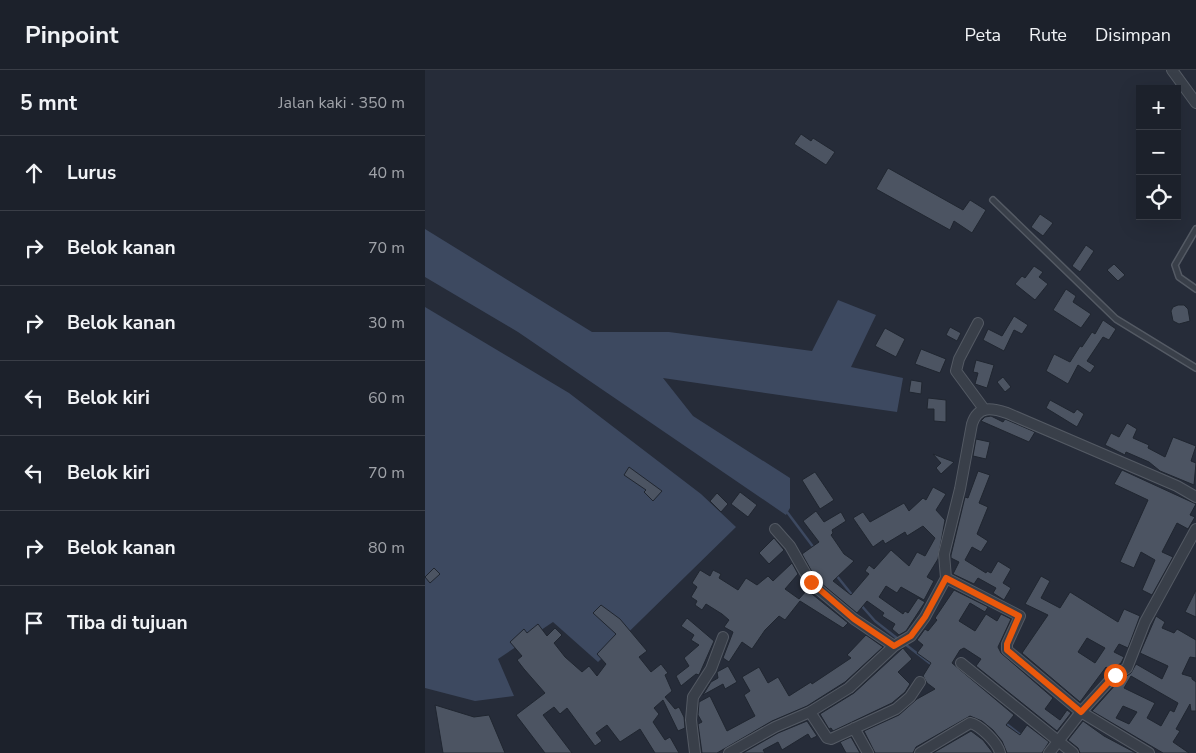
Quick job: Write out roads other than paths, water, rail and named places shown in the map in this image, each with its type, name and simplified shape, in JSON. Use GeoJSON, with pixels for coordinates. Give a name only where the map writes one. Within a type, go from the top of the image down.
{"type":"FeatureCollection","features":[{"type":"Feature","properties":{"kind":"street"},"geometry":{"type":"LineString","coordinates":[[1172,70],[1196,102]]}},
{"type":"Feature","properties":{"kind":"street"},"geometry":{"type":"LineString","coordinates":[[978,323],[959,358],[956,371],[984,409]]}},
{"type":"Feature","properties":{"kind":"street"},"geometry":{"type":"LineString","coordinates":[[729,753],[775,727],[810,712],[849,688],[896,644],[911,636],[925,617],[946,578],[944,554],[960,489],[972,424],[976,416],[984,409],[992,408],[1007,413],[1177,486],[1196,497]]}},
{"type":"Feature","properties":{"kind":"street"},"geometry":{"type":"LineString","coordinates":[[775,529],[790,546],[811,582],[854,619],[896,644]]}},
{"type":"Feature","properties":{"kind":"street"},"geometry":{"type":"LineString","coordinates":[[1050,752],[1081,712],[1112,678],[1127,668],[1145,622],[1196,529]]}},
{"type":"Feature","properties":{"kind":"street"},"geometry":{"type":"LineString","coordinates":[[946,578],[1019,616],[1007,644],[1007,650],[1081,712],[1149,753]]}},
{"type":"Feature","properties":{"kind":"street"},"geometry":{"type":"LineString","coordinates":[[695,753],[691,720],[693,697],[711,669],[723,637]]}},
{"type":"Feature","properties":{"kind":"street"},"geometry":{"type":"LineString","coordinates":[[961,664],[1056,742],[1073,753]]}},
{"type":"Feature","properties":{"kind":"street"},"geometry":{"type":"LineString","coordinates":[[810,712],[829,739],[896,709],[910,697],[920,682]]}},
{"type":"Feature","properties":{"kind":"street"},"geometry":{"type":"LineString","coordinates":[[920,753],[970,724],[976,725],[999,747],[1000,753]]}},
{"type":"Feature","properties":{"kind":"street"},"geometry":{"type":"LineString","coordinates":[[855,728],[868,753]]}},
{"type":"Feature","properties":{"kind":"lane"},"geometry":{"type":"LineString","coordinates":[[993,200],[1116,319],[1196,368]]}},
{"type":"Feature","properties":{"kind":"lane"},"geometry":{"type":"LineString","coordinates":[[1196,229],[1175,265],[1179,277],[1196,289]]}},
{"type":"Feature","properties":{"kind":"water"},"geometry":{"type":"Polygon","coordinates":[[[425,229],[592,332],[669,332],[812,351],[838,300],[876,315],[851,367],[903,378],[897,412],[663,378],[693,416],[790,478],[790,508],[786,515],[518,332],[425,277],[425,229]]]}},
{"type":"Feature","properties":{"kind":"water"},"geometry":{"type":"Polygon","coordinates":[[[425,307],[569,393],[701,494],[736,527],[598,662],[553,622],[498,659],[514,696],[475,701],[425,688],[425,307]]]}},
{"type":"Feature","properties":{"kind":"waterway"},"geometry":{"type":"LineString","coordinates":[[787,512],[814,548]]}},
{"type":"Feature","properties":{"kind":"waterway"},"geometry":{"type":"LineString","coordinates":[[836,575],[853,596]]}},
{"type":"Feature","properties":{"kind":"waterway"},"geometry":{"type":"LineString","coordinates":[[860,604],[875,621],[898,639]]}},
{"type":"Feature","properties":{"kind":"waterway"},"geometry":{"type":"LineString","coordinates":[[905,644],[932,665]]}},
{"type":"Feature","properties":{"kind":"waterway"},"geometry":{"type":"LineString","coordinates":[[1004,722],[1022,736]]}}]}
